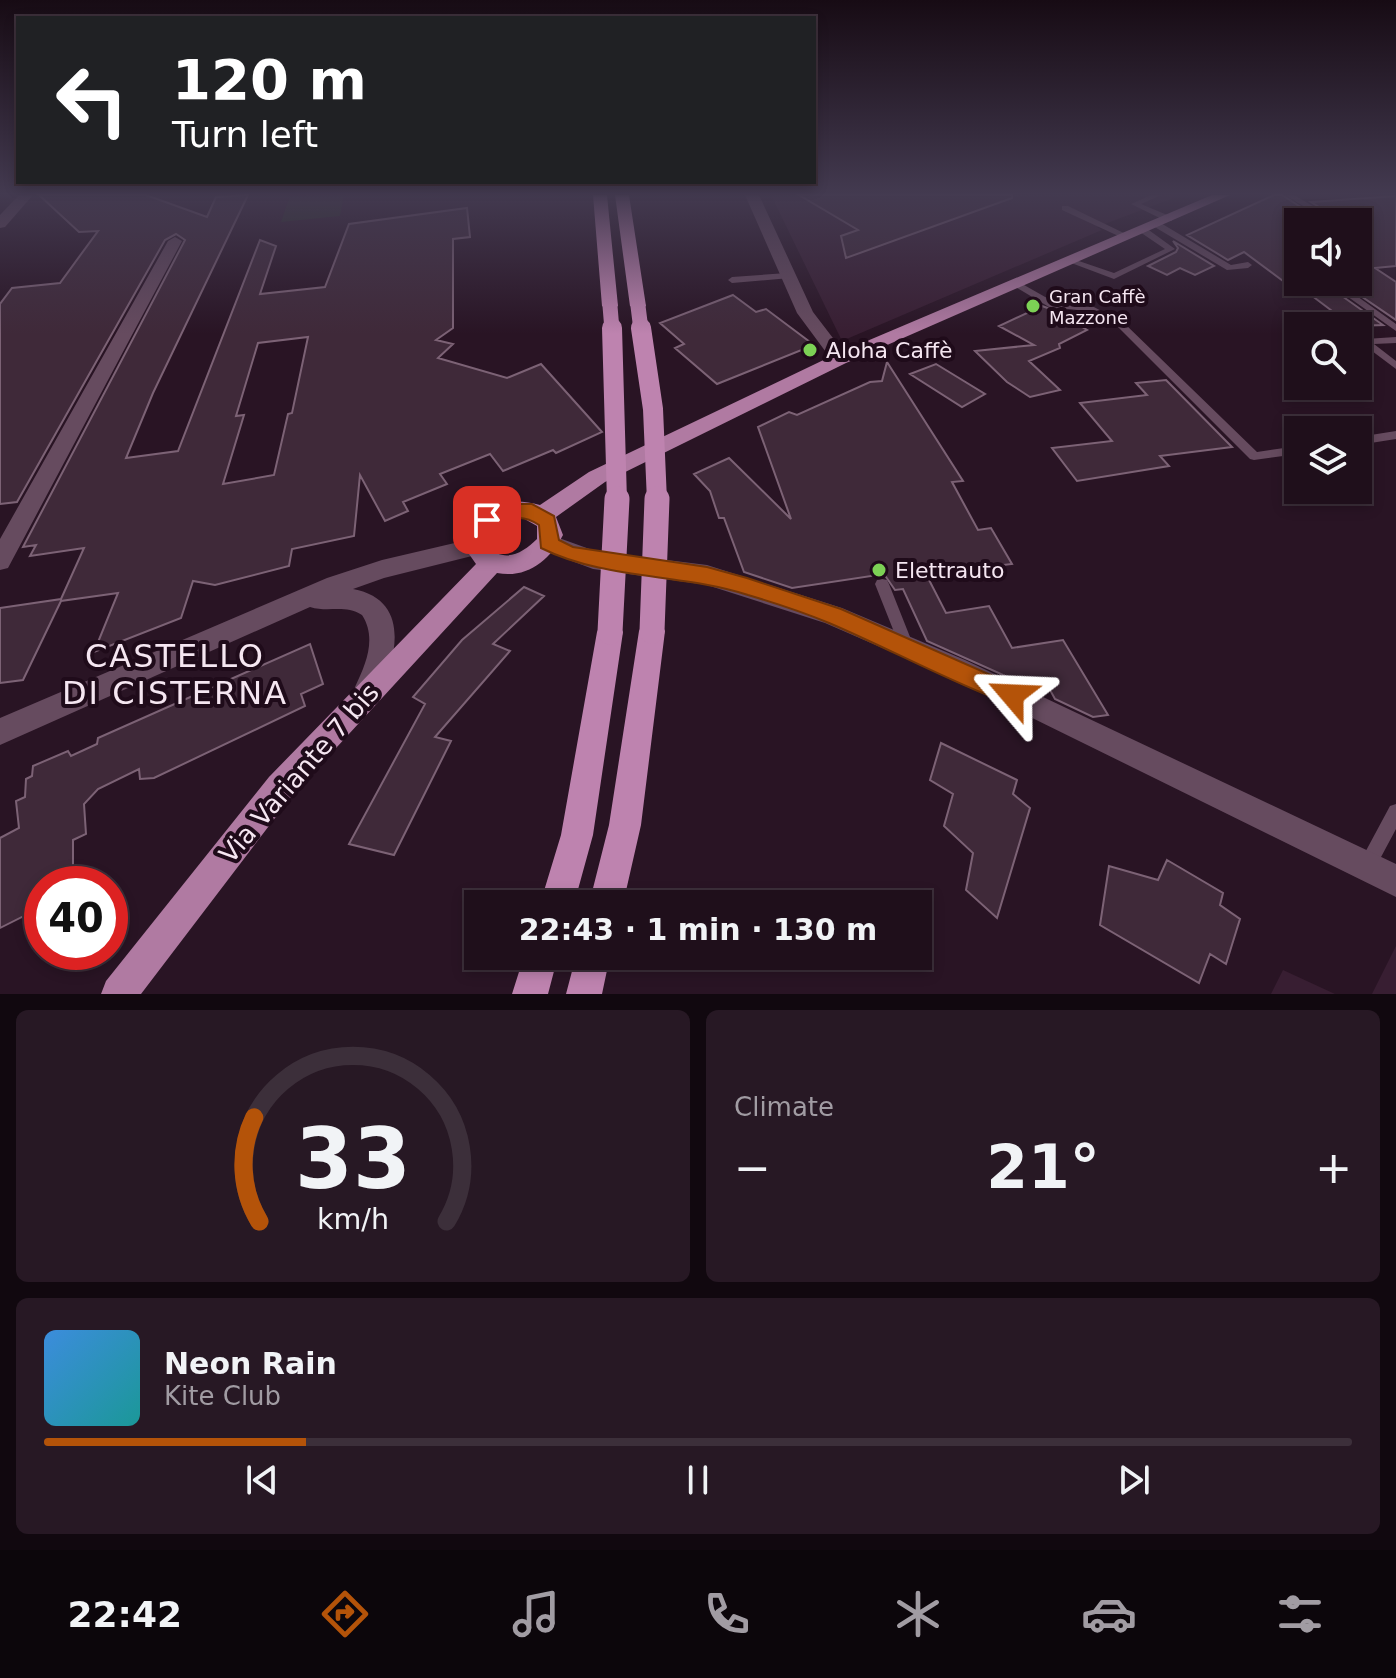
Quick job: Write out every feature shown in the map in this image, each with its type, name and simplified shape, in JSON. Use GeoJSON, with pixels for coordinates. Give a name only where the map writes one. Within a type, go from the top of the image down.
{"type":"FeatureCollection","features":[{"type":"Feature","properties":{"kind":"highway"},"geometry":{"type":"LineString","coordinates":[[561,890],[577,835],[610,632],[617,556],[620,434],[604,241]]}},
{"type":"Feature","properties":{"kind":"highway"},"geometry":{"type":"LineString","coordinates":[[609,890],[625,825],[652,631],[658,480],[653,409],[629,241]]}},
{"type":"Feature","properties":{"kind":"highway"},"geometry":{"type":"LineString","coordinates":[[530,994],[537,970]]}},
{"type":"Feature","properties":{"kind":"highway"},"geometry":{"type":"LineString","coordinates":[[584,994],[590,970]]}},
{"type":"Feature","properties":{"kind":"main road"},"geometry":{"type":"LineString","coordinates":[[542,515],[597,477],[840,359],[1116,241]]}},
{"type":"Feature","properties":{"kind":"main road"},"geometry":{"type":"LineString","coordinates":[[521,509],[542,515],[550,528],[548,543],[543,551],[513,565],[484,555],[476,538],[480,528],[497,514],[521,509]]}},
{"type":"Feature","properties":{"kind":"main road","name":"Via Variante 7 bis"},"geometry":{"type":"LineString","coordinates":[[119,994],[280,787],[484,555]]}},
{"type":"Feature","properties":{"kind":"street"},"geometry":{"type":"LineString","coordinates":[[0,561],[175,241]]}},
{"type":"Feature","properties":{"kind":"street"},"geometry":{"type":"LineString","coordinates":[[772,241],[805,313],[840,359]]}},
{"type":"Feature","properties":{"kind":"street"},"geometry":{"type":"LineString","coordinates":[[548,543],[593,560],[707,575],[833,615],[1096,735],[1396,881]]}},
{"type":"Feature","properties":{"kind":"street"},"geometry":{"type":"LineString","coordinates":[[0,732],[275,612],[382,569],[484,555]]}},
{"type":"Feature","properties":{"kind":"street"},"geometry":{"type":"LineString","coordinates":[[275,612],[343,597],[369,606],[380,620],[384,645],[380,664],[364,695]]}},
{"type":"Feature","properties":{"kind":"lane"},"geometry":{"type":"LineString","coordinates":[[1070,261],[1114,276],[1171,249],[1163,241]]}},
{"type":"Feature","properties":{"kind":"lane"},"geometry":{"type":"LineString","coordinates":[[1177,241],[1230,268],[1248,265]]}},
{"type":"Feature","properties":{"kind":"lane"},"geometry":{"type":"LineString","coordinates":[[732,280],[787,276]]}},
{"type":"Feature","properties":{"kind":"lane"},"geometry":{"type":"LineString","coordinates":[[1017,284],[1052,305],[1089,308],[1121,325],[1254,456],[1284,452]]}},
{"type":"Feature","properties":{"kind":"lane"},"geometry":{"type":"LineString","coordinates":[[1352,296],[1396,328]]}},
{"type":"Feature","properties":{"kind":"lane"},"geometry":{"type":"LineString","coordinates":[[1396,340],[1365,342],[1396,366]]}},
{"type":"Feature","properties":{"kind":"lane"},"geometry":{"type":"LineString","coordinates":[[1372,439],[1396,435]]}},
{"type":"Feature","properties":{"kind":"lane"},"geometry":{"type":"LineString","coordinates":[[882,584],[907,647]]}},
{"type":"Feature","properties":{"kind":"lane"},"geometry":{"type":"LineString","coordinates":[[1366,866],[1396,812]]}},
{"type":"Feature","properties":{"kind":"shaded area"},"geometry":{"type":"Polygon","coordinates":[[[794,241],[1075,241],[842,341],[794,241]]]}},
{"type":"Feature","properties":{"kind":"shaded area"},"geometry":{"type":"Polygon","coordinates":[[[1396,946],[1396,994],[1372,994],[1396,946]]]}},
{"type":"Feature","properties":{"kind":"shaded area"},"geometry":{"type":"Polygon","coordinates":[[[1283,970],[1335,994],[1271,994],[1283,970]]]}},
{"type":"Feature","properties":{"kind":"building"},"geometry":{"type":"Polygon","coordinates":[[[90,241],[164,241],[17,502],[0,504],[0,304],[12,288],[60,283],[90,241]]]}},
{"type":"Feature","properties":{"kind":"building"},"geometry":{"type":"Polygon","coordinates":[[[184,241],[226,241],[153,393],[126,458],[178,451],[259,241],[276,246],[260,294],[325,287],[342,241],[453,241],[453,328],[436,340],[453,344],[438,358],[507,378],[541,364],[602,432],[556,453],[553,450],[503,471],[490,454],[440,474],[447,484],[403,502],[408,511],[385,521],[360,475],[354,536],[292,549],[289,566],[215,585],[193,581],[181,618],[94,652],[118,593],[61,601],[23,680],[0,683],[0,608],[61,599],[84,548],[30,556],[36,545],[23,547],[184,241]],[[308,337],[258,343],[236,416],[244,415],[223,484],[274,475],[288,414],[292,413],[308,337]]]}},
{"type":"Feature","properties":{"kind":"building"},"geometry":{"type":"Polygon","coordinates":[[[842,241],[892,241],[846,258],[842,241]]]}},
{"type":"Feature","properties":{"kind":"building"},"geometry":{"type":"Polygon","coordinates":[[[1173,241],[1214,266],[1195,275],[1180,268],[1167,275],[1148,266],[1176,252],[1178,248],[1173,241]]]}},
{"type":"Feature","properties":{"kind":"building"},"geometry":{"type":"Polygon","coordinates":[[[1197,241],[1284,241],[1284,282],[1244,252],[1228,260],[1197,241]]]}},
{"type":"Feature","properties":{"kind":"building"},"geometry":{"type":"Polygon","coordinates":[[[1372,241],[1396,241],[1396,266],[1375,268],[1396,282],[1396,320],[1361,296],[1372,296],[1372,241]]]}},
{"type":"Feature","properties":{"kind":"building"},"geometry":{"type":"Polygon","coordinates":[[[733,295],[756,312],[766,309],[814,345],[717,384],[675,348],[684,344],[660,323],[733,295]]]}},
{"type":"Feature","properties":{"kind":"building"},"geometry":{"type":"Polygon","coordinates":[[[1312,296],[1342,296],[1365,312],[1333,312],[1312,296]]]}},
{"type":"Feature","properties":{"kind":"building"},"geometry":{"type":"Polygon","coordinates":[[[1042,306],[1087,330],[1059,344],[1060,348],[1029,361],[1060,390],[1030,397],[1007,382],[975,351],[1034,345],[999,326],[1042,306]]]}},
{"type":"Feature","properties":{"kind":"building"},"geometry":{"type":"Polygon","coordinates":[[[1372,317],[1383,325],[1372,325],[1372,317]]]}},
{"type":"Feature","properties":{"kind":"building"},"geometry":{"type":"Polygon","coordinates":[[[887,362],[963,481],[952,482],[978,530],[991,528],[1012,564],[926,574],[946,613],[989,606],[1012,648],[1063,640],[1108,715],[1093,717],[1055,699],[1044,679],[1021,683],[927,641],[903,589],[895,590],[884,574],[792,588],[744,572],[724,518],[719,518],[710,491],[694,474],[729,458],[791,519],[758,427],[789,412],[797,415],[870,382],[882,381],[887,362]]]}},
{"type":"Feature","properties":{"kind":"building"},"geometry":{"type":"Polygon","coordinates":[[[936,364],[985,394],[962,407],[910,374],[936,364]]]}},
{"type":"Feature","properties":{"kind":"building"},"geometry":{"type":"Polygon","coordinates":[[[1166,380],[1232,447],[1160,456],[1169,466],[1077,481],[1052,448],[1112,441],[1080,403],[1147,395],[1136,383],[1166,380]]]}},
{"type":"Feature","properties":{"kind":"building"},"geometry":{"type":"Polygon","coordinates":[[[524,587],[544,596],[493,644],[510,651],[435,737],[451,741],[394,855],[349,844],[425,704],[413,697],[462,640],[524,587]]]}},
{"type":"Feature","properties":{"kind":"building"},"geometry":{"type":"Polygon","coordinates":[[[310,644],[323,684],[301,694],[305,706],[154,778],[140,779],[139,769],[98,789],[84,804],[86,834],[73,840],[73,866],[24,866],[24,916],[0,928],[0,838],[19,828],[16,801],[25,797],[26,779],[32,776],[33,766],[68,751],[71,756],[97,744],[98,738],[310,644]]]}},
{"type":"Feature","properties":{"kind":"building"},"geometry":{"type":"Polygon","coordinates":[[[941,743],[1017,780],[1013,794],[1030,808],[997,918],[966,890],[973,853],[944,826],[953,794],[930,780],[941,743]]]}},
{"type":"Feature","properties":{"kind":"building"},"geometry":{"type":"Polygon","coordinates":[[[1167,860],[1223,893],[1220,905],[1240,919],[1226,964],[1210,954],[1199,983],[1100,925],[1109,866],[1158,880],[1167,860]]]}},
{"type":"Feature","properties":{"kind":"place","name":"Gran Caffè Mazzone"},"geometry":{"type":"Point","coordinates":[1033,306]}},
{"type":"Feature","properties":{"kind":"place","name":"Aloha Caffè"},"geometry":{"type":"Point","coordinates":[810,350]}},
{"type":"Feature","properties":{"kind":"place","name":"Elettrauto"},"geometry":{"type":"Point","coordinates":[879,570]}},
{"type":"Feature","properties":{"kind":"district","name":"CASTELLO DI CISTERNA"},"geometry":{"type":"Point","coordinates":[175,674]}},
{"type":"Feature","properties":{"kind":"route"},"geometry":{"type":"LineString","coordinates":[[487,520],[509,510],[532,511],[547,521],[551,535],[548,543],[568,553],[593,560],[707,575],[747,586],[833,615],[1012,695]]}}]}
